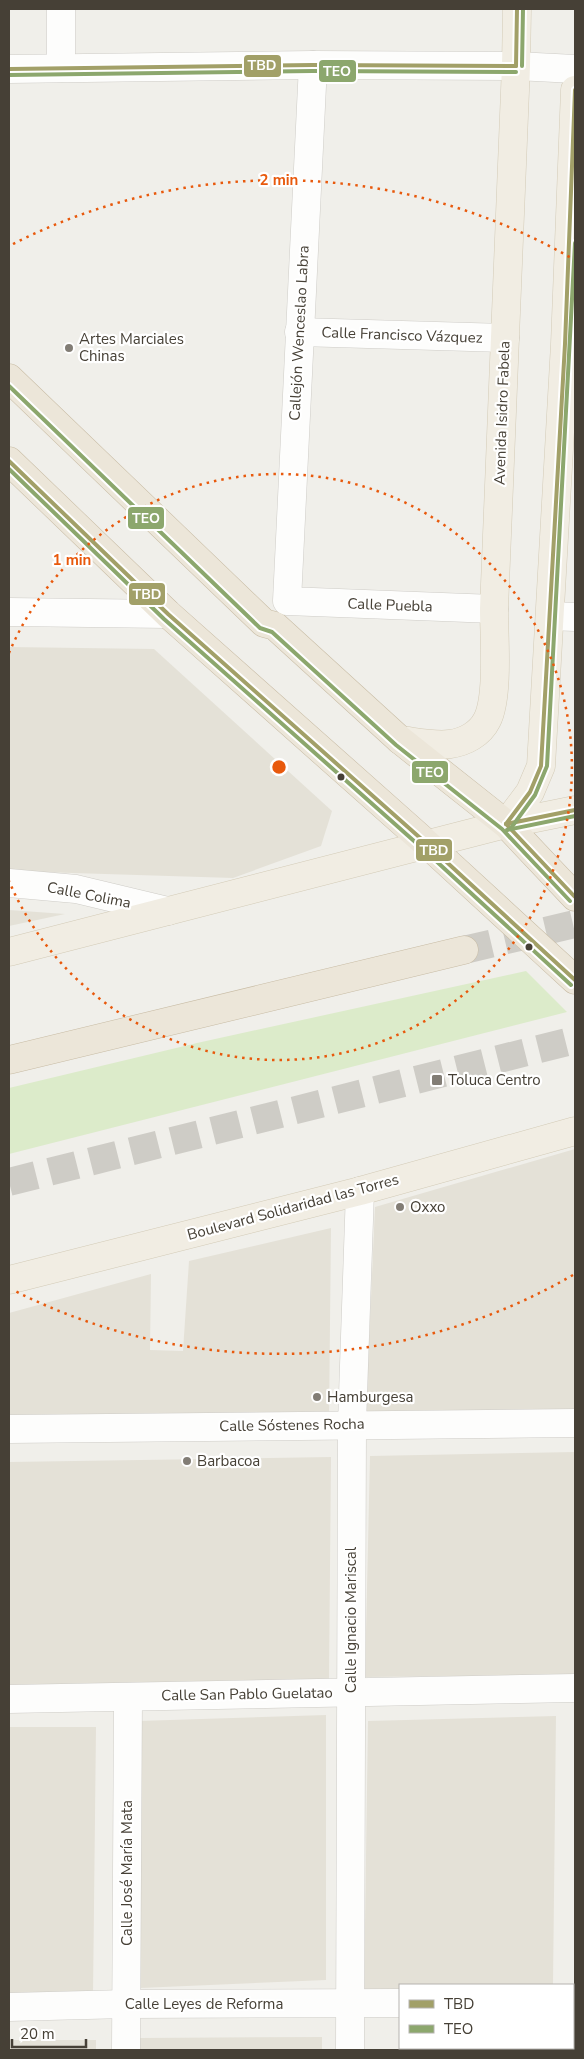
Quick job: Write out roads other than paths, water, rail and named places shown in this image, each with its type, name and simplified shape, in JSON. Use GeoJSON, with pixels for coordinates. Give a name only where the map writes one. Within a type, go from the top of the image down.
{"type":"FeatureCollection","features":[{"type":"Feature","properties":{"kind":"highway"},"geometry":{"type":"LineString","coordinates":[[9,378],[264,623],[275,626],[400,740],[506,824],[575,897]]}},
{"type":"Feature","properties":{"kind":"highway"},"geometry":{"type":"LineString","coordinates":[[9,461],[168,614],[427,844],[575,980]]}},
{"type":"Feature","properties":{"kind":"highway"},"geometry":{"type":"LineString","coordinates":[[9,1060],[464,950]]}},
{"type":"Feature","properties":{"kind":"main road","name":"Avenida Isidro Fabela"},"geometry":{"type":"LineString","coordinates":[[400,740],[440,745],[452,744],[469,738],[480,730],[487,719],[494,687],[494,609],[516,66],[516,9]]}},
{"type":"Feature","properties":{"kind":"main road"},"geometry":{"type":"LineString","coordinates":[[506,824],[530,792],[541,766],[563,616],[575,90]]}},
{"type":"Feature","properties":{"kind":"main road"},"geometry":{"type":"LineString","coordinates":[[9,952],[506,824],[575,810]]}},
{"type":"Feature","properties":{"kind":"main road","name":"Boulevard Solidaridad las Torres"},"geometry":{"type":"LineString","coordinates":[[9,1280],[360,1191],[575,1131]]}},
{"type":"Feature","properties":{"kind":"street"},"geometry":{"type":"LineString","coordinates":[[61,9],[61,68]]}},
{"type":"Feature","properties":{"kind":"street"},"geometry":{"type":"LineString","coordinates":[[9,69],[313,65],[516,66],[575,69]]}},
{"type":"Feature","properties":{"kind":"street","name":"Callejón Wenceslao Labra"},"geometry":{"type":"LineString","coordinates":[[287,601],[298,332],[313,65]]}},
{"type":"Feature","properties":{"kind":"street","name":"Calle Francisco Vázquez"},"geometry":{"type":"LineString","coordinates":[[298,332],[505,338]]}},
{"type":"Feature","properties":{"kind":"street","name":"Calle Puebla"},"geometry":{"type":"LineString","coordinates":[[287,601],[494,609]]}},
{"type":"Feature","properties":{"kind":"street"},"geometry":{"type":"LineString","coordinates":[[9,612],[168,614]]}},
{"type":"Feature","properties":{"kind":"street","name":"Calle Colima"},"geometry":{"type":"LineString","coordinates":[[9,883],[76,889],[168,911]]}},
{"type":"Feature","properties":{"kind":"street","name":"Calle Ignacio Mariscal"},"geometry":{"type":"LineString","coordinates":[[350,2050],[352,1424],[360,1191]]}},
{"type":"Feature","properties":{"kind":"street","name":"Calle Sóstenes Rocha"},"geometry":{"type":"LineString","coordinates":[[9,1429],[575,1423]]}},
{"type":"Feature","properties":{"kind":"street","name":"Calle San Pablo Guelatao"},"geometry":{"type":"LineString","coordinates":[[9,1699],[575,1688]]}},
{"type":"Feature","properties":{"kind":"street","name":"Calle José María Mata"},"geometry":{"type":"LineString","coordinates":[[126,2050],[128,1696]]}},
{"type":"Feature","properties":{"kind":"street","name":"Calle Leyes de Reforma"},"geometry":{"type":"LineString","coordinates":[[9,2007],[126,2004],[399,2003]]}},
{"type":"Feature","properties":{"kind":"tunnel"},"geometry":{"type":"LineString","coordinates":[[464,950],[575,924]]}},
{"type":"Feature","properties":{"kind":"tunnel"},"geometry":{"type":"LineString","coordinates":[[9,1182],[575,1040]]}},
{"type":"Feature","properties":{"kind":"place","name":"Artes Marciales Chinas"},"geometry":{"type":"Point","coordinates":[69,348]}},
{"type":"Feature","properties":{"kind":"place","name":"Toluca Centro"},"geometry":{"type":"Point","coordinates":[437,1080]}},
{"type":"Feature","properties":{"kind":"place","name":"Oxxo"},"geometry":{"type":"Point","coordinates":[400,1207]}},
{"type":"Feature","properties":{"kind":"place","name":"Hamburgesa"},"geometry":{"type":"Point","coordinates":[317,1397]}},
{"type":"Feature","properties":{"kind":"place","name":"Barbacoa"},"geometry":{"type":"Point","coordinates":[187,1461]}}]}
